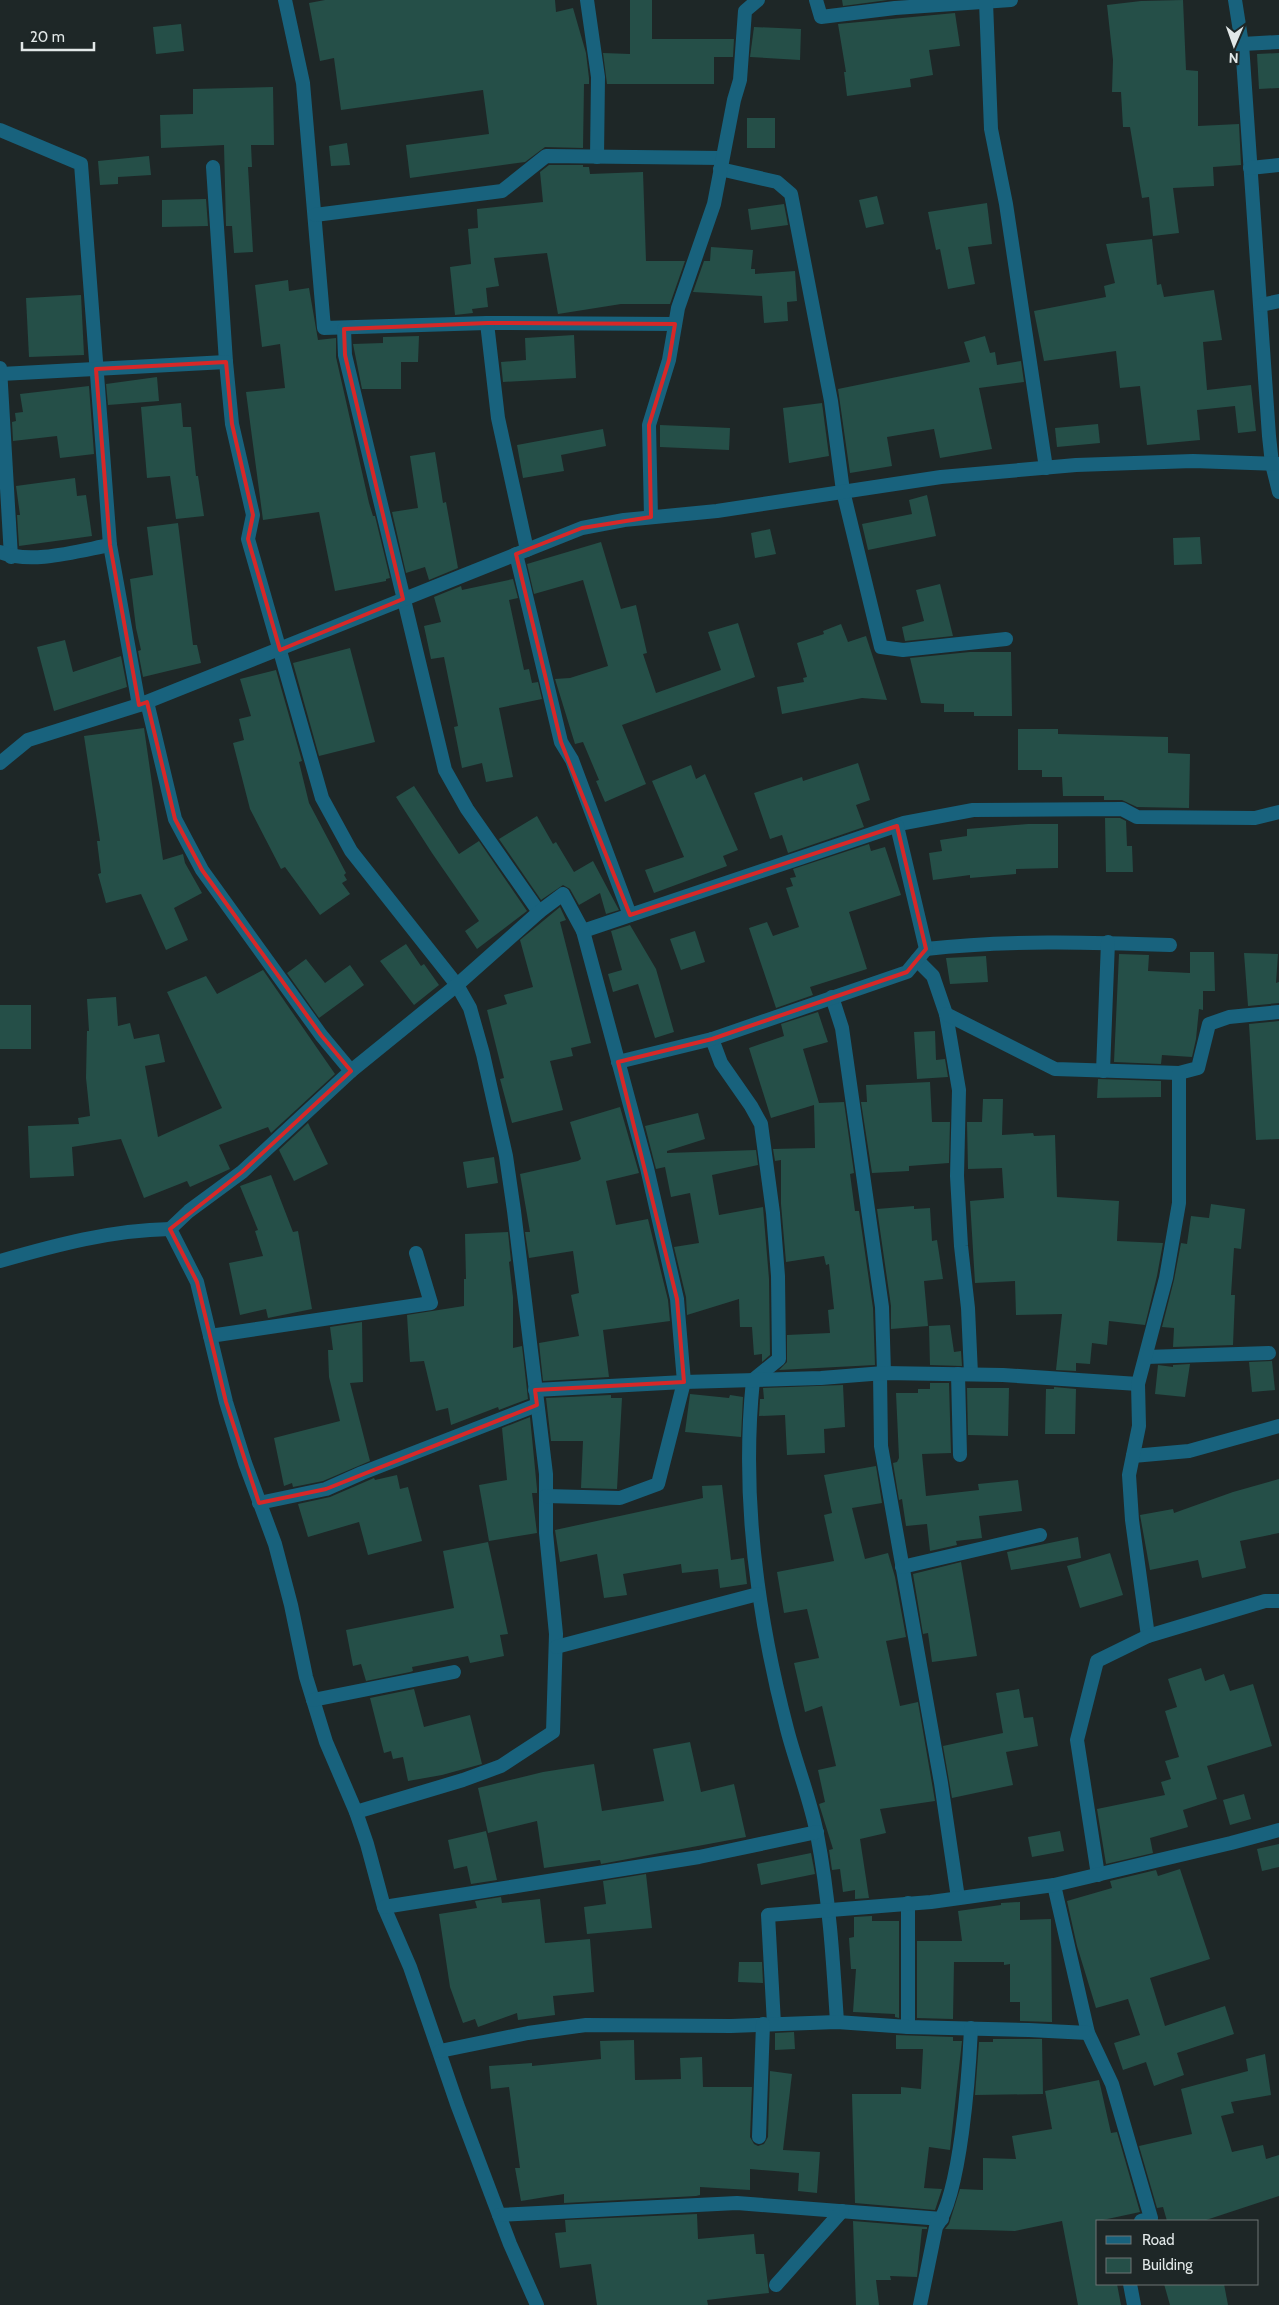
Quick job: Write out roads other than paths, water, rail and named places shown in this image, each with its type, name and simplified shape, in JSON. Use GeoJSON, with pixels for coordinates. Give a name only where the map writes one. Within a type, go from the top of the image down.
{"type":"FeatureCollection","features":[{"type":"Feature","properties":{"kind":"street"},"geometry":{"type":"LineString","coordinates":[[286,0],[304,83],[324,328],[344,329],[487,323],[675,324]]}},
{"type":"Feature","properties":{"kind":"street"},"geometry":{"type":"LineString","coordinates":[[587,0],[598,77],[598,157]]}},
{"type":"Feature","properties":{"kind":"street"},"geometry":{"type":"LineString","coordinates":[[651,517],[648,425],[669,360],[675,324],[714,204],[734,100],[740,80],[745,11],[758,0]]}},
{"type":"Feature","properties":{"kind":"street"},"geometry":{"type":"LineString","coordinates":[[816,0],[821,18],[894,8],[1010,0]]}},
{"type":"Feature","properties":{"kind":"street"},"geometry":{"type":"LineString","coordinates":[[1235,0],[1242,44],[1261,305],[1272,364],[1279,492]]}},
{"type":"Feature","properties":{"kind":"street"},"geometry":{"type":"LineString","coordinates":[[986,2],[991,128],[1006,204],[1046,468]]}},
{"type":"Feature","properties":{"kind":"street"},"geometry":{"type":"LineString","coordinates":[[1242,44],[1279,42]]}},
{"type":"Feature","properties":{"kind":"street"},"geometry":{"type":"LineString","coordinates":[[0,130],[82,164],[110,545],[143,704],[176,819],[202,870],[321,1035],[351,1071]]}},
{"type":"Feature","properties":{"kind":"street"},"geometry":{"type":"LineString","coordinates":[[315,214],[502,191],[546,156],[721,164],[777,182],[791,194],[831,401],[843,491],[881,647],[903,650],[1006,639]]}},
{"type":"Feature","properties":{"kind":"street"},"geometry":{"type":"LineString","coordinates":[[1250,168],[1279,165]]}},
{"type":"Feature","properties":{"kind":"street"},"geometry":{"type":"LineString","coordinates":[[213,167],[232,424],[253,515],[248,539],[322,798],[351,852],[457,985],[470,1008],[483,1054],[506,1156],[546,1474],[546,1533],[556,1647],[553,1732],[501,1766],[463,1780],[356,1812]]}},
{"type":"Feature","properties":{"kind":"street"},"geometry":{"type":"LineString","coordinates":[[1261,305],[1279,301]]}},
{"type":"Feature","properties":{"kind":"street"},"geometry":{"type":"LineString","coordinates":[[487,323],[498,418],[521,552],[561,742],[572,760],[630,915]]}},
{"type":"Feature","properties":{"kind":"street"},"geometry":{"type":"LineString","coordinates":[[344,329],[345,355],[445,770],[467,809],[539,912]]}},
{"type":"Feature","properties":{"kind":"street"},"geometry":{"type":"LineString","coordinates":[[110,545],[49,556],[6,555],[0,371],[96,369],[226,362]]}},
{"type":"Feature","properties":{"kind":"street"},"geometry":{"type":"LineString","coordinates":[[0,764],[28,740],[143,704],[582,528],[651,517],[745,507],[941,477],[1046,468],[1194,461],[1276,464]]}},
{"type":"Feature","properties":{"kind":"street"},"geometry":{"type":"LineString","coordinates":[[583,931],[897,826],[973,810],[1122,809],[1137,817],[1255,818],[1279,812]]}},
{"type":"Feature","properties":{"kind":"street"},"geometry":{"type":"LineString","coordinates":[[897,826],[926,949]]}},
{"type":"Feature","properties":{"kind":"street"},"geometry":{"type":"LineString","coordinates":[[0,1261],[82,1238],[136,1230],[170,1229],[189,1211],[242,1172],[351,1071],[457,985],[539,912],[563,894],[583,931],[648,1168],[677,1299],[684,1382],[658,1484],[620,1498],[546,1496]]}},
{"type":"Feature","properties":{"kind":"street"},"geometry":{"type":"LineString","coordinates":[[1103,1071],[1108,942]]}},
{"type":"Feature","properties":{"kind":"street"},"geometry":{"type":"LineString","coordinates":[[618,1062],[712,1039],[907,972],[926,949],[975,944],[1108,942],[1170,945]]}},
{"type":"Feature","properties":{"kind":"street"},"geometry":{"type":"LineString","coordinates":[[917,960],[933,976],[946,1014],[959,1090],[957,1176],[961,1246],[968,1308],[960,1455]]}},
{"type":"Feature","properties":{"kind":"street"},"geometry":{"type":"LineString","coordinates":[[832,997],[842,1028],[882,1307],[881,1446],[941,1783],[958,1898]]}},
{"type":"Feature","properties":{"kind":"street"},"geometry":{"type":"LineString","coordinates":[[946,1014],[1054,1069],[1179,1073],[1198,1068],[1209,1024],[1229,1017],[1279,1012]]}},
{"type":"Feature","properties":{"kind":"street"},"geometry":{"type":"LineString","coordinates":[[712,1039],[721,1062],[761,1124],[773,1213],[778,1276],[779,1360],[753,1380],[748,1468],[758,1594],[786,1728],[817,1832],[830,1911],[837,2022]]}},
{"type":"Feature","properties":{"kind":"street"},"geometry":{"type":"LineString","coordinates":[[1148,1636],[1132,1520],[1129,1475],[1139,1426],[1138,1384],[1166,1278],[1179,1203],[1179,1073]]}},
{"type":"Feature","properties":{"kind":"street"},"geometry":{"type":"LineString","coordinates":[[170,1229],[197,1282],[226,1402],[277,1553],[312,1700],[326,1742],[356,1812],[367,1844],[384,1907],[410,1966],[499,2214],[538,2305]]}},
{"type":"Feature","properties":{"kind":"street"},"geometry":{"type":"LineString","coordinates":[[210,1336],[431,1303],[416,1253]]}},
{"type":"Feature","properties":{"kind":"street"},"geometry":{"type":"LineString","coordinates":[[1146,1357],[1269,1353]]}},
{"type":"Feature","properties":{"kind":"street"},"geometry":{"type":"LineString","coordinates":[[535,1390],[882,1373],[964,1374],[1138,1384]]}},
{"type":"Feature","properties":{"kind":"street"},"geometry":{"type":"LineString","coordinates":[[259,1503],[326,1490],[362,1473],[536,1405]]}},
{"type":"Feature","properties":{"kind":"street"},"geometry":{"type":"LineString","coordinates":[[1133,1456],[1189,1451],[1279,1426]]}},
{"type":"Feature","properties":{"kind":"street"},"geometry":{"type":"LineString","coordinates":[[902,1567],[1040,1534]]}},
{"type":"Feature","properties":{"kind":"street"},"geometry":{"type":"LineString","coordinates":[[556,1647],[758,1594]]}},
{"type":"Feature","properties":{"kind":"street"},"geometry":{"type":"LineString","coordinates":[[1098,1874],[1077,1740],[1097,1661],[1148,1636],[1265,1601],[1279,1601]]}},
{"type":"Feature","properties":{"kind":"street"},"geometry":{"type":"LineString","coordinates":[[312,1700],[454,1672]]}},
{"type":"Feature","properties":{"kind":"street"},"geometry":{"type":"LineString","coordinates":[[759,2137],[769,2024],[768,1915],[830,1911],[859,1906],[958,1898],[1054,1885],[1279,1830]]}},
{"type":"Feature","properties":{"kind":"street"},"geometry":{"type":"LineString","coordinates":[[384,1907],[699,1857],[817,1832]]}},
{"type":"Feature","properties":{"kind":"street"},"geometry":{"type":"LineString","coordinates":[[1054,1885],[1088,2033],[1112,2084],[1152,2218],[1145,2220]]}},
{"type":"Feature","properties":{"kind":"street"},"geometry":{"type":"LineString","coordinates":[[908,1903],[908,2027]]}},
{"type":"Feature","properties":{"kind":"street"},"geometry":{"type":"LineString","coordinates":[[440,2051],[528,2033],[586,2025],[837,2022],[908,2027],[1088,2033]]}},
{"type":"Feature","properties":{"kind":"street"},"geometry":{"type":"LineString","coordinates":[[920,2305],[936,2227],[942,2219],[952,2184],[965,2107],[971,2028]]}},
{"type":"Feature","properties":{"kind":"street"},"geometry":{"type":"LineString","coordinates":[[499,2214],[737,2203],[942,2219]]}},
{"type":"Feature","properties":{"kind":"street"},"geometry":{"type":"LineString","coordinates":[[776,2286],[842,2211]]}},
{"type":"Feature","properties":{"kind":"street"},"geometry":{"type":"LineString","coordinates":[[1130,2285],[1134,2305]]}}]}
